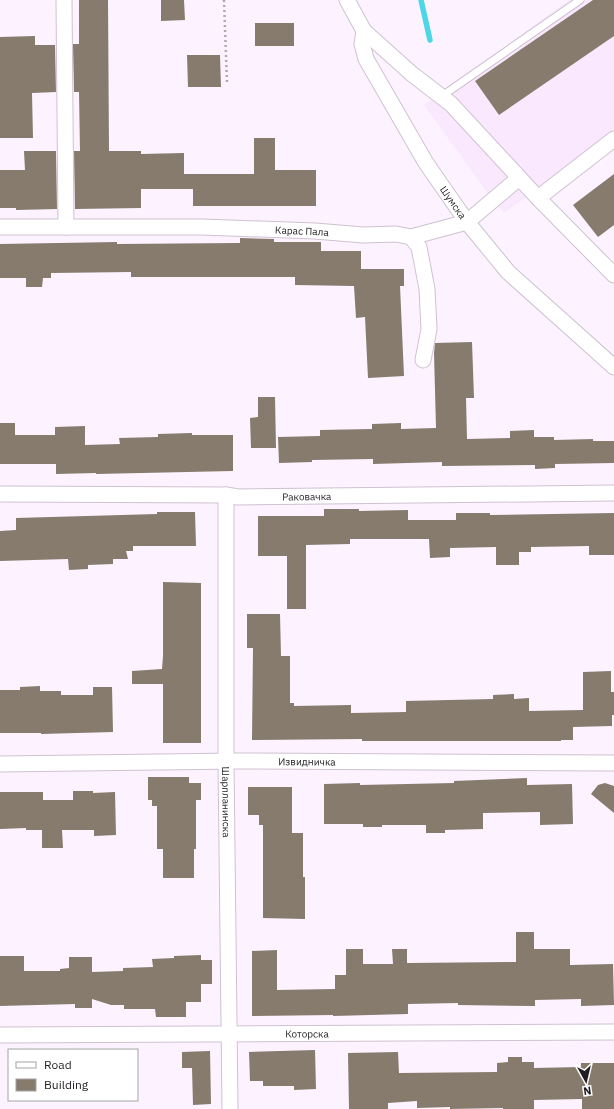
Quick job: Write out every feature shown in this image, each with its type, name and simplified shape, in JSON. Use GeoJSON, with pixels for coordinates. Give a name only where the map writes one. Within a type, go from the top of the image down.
{"type":"FeatureCollection","features":[{"type":"Feature","properties":{"kind":"street"},"geometry":{"type":"LineString","coordinates":[[64,0],[66,227]]}},
{"type":"Feature","properties":{"kind":"street","name":"Шумска"},"geometry":{"type":"LineString","coordinates":[[347,0],[364,31],[362,44],[366,59],[426,163],[467,222],[508,272],[614,367]]}},
{"type":"Feature","properties":{"kind":"street"},"geometry":{"type":"LineString","coordinates":[[364,31],[412,74],[451,104],[538,198],[614,275]]}},
{"type":"Feature","properties":{"kind":"street"},"geometry":{"type":"LineString","coordinates":[[538,198],[614,139]]}},
{"type":"Feature","properties":{"kind":"street"},"geometry":{"type":"LineString","coordinates":[[423,360],[429,329],[426,289],[419,248],[411,238],[467,222],[519,178]]}},
{"type":"Feature","properties":{"kind":"street","name":"Карас Пала"},"geometry":{"type":"LineString","coordinates":[[0,227],[202,227],[315,231],[363,236],[396,234],[411,238]]}},
{"type":"Feature","properties":{"kind":"street","name":"Раковачка"},"geometry":{"type":"LineString","coordinates":[[0,494],[226,495],[238,497],[614,493]]}},
{"type":"Feature","properties":{"kind":"street","name":"Шарпланинска"},"geometry":{"type":"LineString","coordinates":[[226,495],[226,762],[230,1109]]}},
{"type":"Feature","properties":{"kind":"street","name":"Извидничка"},"geometry":{"type":"LineString","coordinates":[[0,764],[226,762],[614,763]]}},
{"type":"Feature","properties":{"kind":"street","name":"Которска"},"geometry":{"type":"LineString","coordinates":[[0,1035],[614,1032]]}},
{"type":"Feature","properties":{"kind":"lane"},"geometry":{"type":"LineString","coordinates":[[442,96],[580,0]]}},
{"type":"Feature","properties":{"kind":"path"},"geometry":{"type":"LineString","coordinates":[[224,0],[227,84]]}},
{"type":"Feature","properties":{"kind":"shaded area"},"geometry":{"type":"Polygon","coordinates":[[[569,0],[614,0],[614,134],[504,213],[486,191],[424,105],[569,0]]]}},
{"type":"Feature","properties":{"kind":"building"},"geometry":{"type":"Polygon","coordinates":[[[79,0],[108,0],[109,151],[141,151],[141,154],[184,153],[184,174],[254,174],[254,138],[275,138],[275,170],[316,170],[316,206],[193,206],[193,189],[141,189],[141,208],[75,209],[74,151],[80,151],[79,92],[74,92],[73,44],[79,44],[79,0]]]}},
{"type":"Feature","properties":{"kind":"building"},"geometry":{"type":"Polygon","coordinates":[[[161,0],[184,0],[185,20],[161,21],[161,0]]]}},
{"type":"Feature","properties":{"kind":"building"},"geometry":{"type":"Polygon","coordinates":[[[593,0],[614,0],[614,36],[499,115],[475,81],[593,0]]]}},
{"type":"Feature","properties":{"kind":"building"},"geometry":{"type":"Polygon","coordinates":[[[255,23],[294,23],[294,46],[255,46],[255,23]]]}},
{"type":"Feature","properties":{"kind":"building"},"geometry":{"type":"Polygon","coordinates":[[[35,36],[35,45],[55,45],[56,92],[32,93],[33,138],[0,138],[0,37],[35,36]]]}},
{"type":"Feature","properties":{"kind":"building"},"geometry":{"type":"Polygon","coordinates":[[[187,55],[220,55],[221,87],[188,87],[187,55]]]}},
{"type":"Feature","properties":{"kind":"building"},"geometry":{"type":"Polygon","coordinates":[[[24,151],[56,151],[57,209],[16,210],[16,208],[0,208],[0,170],[25,170],[24,151]]]}},
{"type":"Feature","properties":{"kind":"building"},"geometry":{"type":"Polygon","coordinates":[[[614,174],[614,225],[598,237],[573,205],[614,174]]]}},
{"type":"Feature","properties":{"kind":"building"},"geometry":{"type":"Polygon","coordinates":[[[240,238],[274,239],[274,242],[321,242],[321,251],[361,251],[361,269],[404,269],[404,286],[400,286],[404,376],[368,378],[365,317],[356,318],[354,286],[295,285],[295,277],[131,277],[131,272],[51,273],[51,278],[43,278],[42,287],[26,287],[26,278],[0,278],[0,244],[117,242],[117,244],[240,243],[240,238]]]}},
{"type":"Feature","properties":{"kind":"building"},"geometry":{"type":"Polygon","coordinates":[[[472,342],[474,398],[466,398],[467,439],[510,438],[510,431],[534,430],[534,437],[554,437],[554,440],[593,439],[593,441],[614,441],[614,463],[555,464],[555,468],[535,469],[535,465],[442,466],[442,462],[373,464],[373,459],[312,460],[312,462],[279,463],[278,437],[320,436],[320,430],[372,429],[372,424],[401,423],[401,429],[436,428],[435,343],[472,342]]]}},
{"type":"Feature","properties":{"kind":"building"},"geometry":{"type":"Polygon","coordinates":[[[258,397],[275,397],[276,448],[251,448],[250,418],[258,417],[258,397]]]}},
{"type":"Feature","properties":{"kind":"building"},"geometry":{"type":"Polygon","coordinates":[[[0,423],[15,423],[15,435],[55,435],[55,427],[85,426],[85,445],[120,444],[119,438],[158,437],[158,434],[192,433],[192,435],[233,435],[233,471],[56,474],[56,464],[0,464],[0,423]]]}},
{"type":"Feature","properties":{"kind":"building"},"geometry":{"type":"Polygon","coordinates":[[[324,509],[359,509],[359,511],[408,510],[408,520],[456,520],[456,513],[490,513],[490,515],[614,513],[614,555],[589,555],[589,546],[531,547],[531,552],[519,552],[519,565],[496,565],[496,547],[450,548],[450,557],[430,558],[429,539],[350,539],[350,544],[306,545],[306,609],[287,609],[287,556],[258,556],[258,516],[324,516],[324,509]]]}},
{"type":"Feature","properties":{"kind":"building"},"geometry":{"type":"Polygon","coordinates":[[[157,512],[195,512],[196,546],[133,546],[133,551],[126,551],[128,559],[113,559],[113,564],[88,565],[88,569],[69,570],[68,559],[0,561],[0,531],[16,530],[16,518],[157,514],[157,512]]]}},
{"type":"Feature","properties":{"kind":"building"},"geometry":{"type":"Polygon","coordinates":[[[163,582],[201,583],[201,743],[163,743],[163,684],[132,684],[132,671],[162,669],[163,582]]]}},
{"type":"Feature","properties":{"kind":"building"},"geometry":{"type":"Polygon","coordinates":[[[247,614],[280,614],[281,656],[290,656],[290,703],[294,703],[294,706],[351,705],[351,713],[406,712],[406,701],[493,699],[493,695],[514,694],[514,699],[529,698],[529,711],[583,710],[583,672],[611,671],[611,692],[614,692],[614,715],[612,715],[612,726],[573,727],[573,740],[561,741],[362,741],[362,739],[252,740],[253,648],[247,648],[247,614]]]}},
{"type":"Feature","properties":{"kind":"building"},"geometry":{"type":"Polygon","coordinates":[[[40,686],[40,691],[61,691],[61,695],[93,695],[93,687],[112,687],[113,732],[41,734],[0,733],[0,690],[20,690],[20,687],[40,686]]]}},
{"type":"Feature","properties":{"kind":"building"},"geometry":{"type":"Polygon","coordinates":[[[148,777],[189,777],[189,783],[201,783],[201,800],[196,800],[196,849],[194,849],[194,878],[163,878],[163,849],[157,849],[157,806],[152,806],[152,800],[148,800],[148,777]]]}},
{"type":"Feature","properties":{"kind":"building"},"geometry":{"type":"Polygon","coordinates":[[[527,778],[527,785],[572,784],[573,824],[540,825],[540,812],[483,813],[483,829],[445,830],[445,833],[426,833],[426,825],[382,825],[382,827],[363,827],[363,824],[324,824],[324,784],[360,783],[360,785],[454,783],[454,781],[527,778]]]}},
{"type":"Feature","properties":{"kind":"building"},"geometry":{"type":"Polygon","coordinates":[[[605,783],[614,786],[614,813],[591,794],[598,785],[605,783]]]}},
{"type":"Feature","properties":{"kind":"building"},"geometry":{"type":"Polygon","coordinates":[[[248,787],[292,787],[292,833],[303,833],[305,919],[263,918],[263,825],[259,825],[259,815],[248,815],[248,787]]]}},
{"type":"Feature","properties":{"kind":"building"},"geometry":{"type":"Polygon","coordinates":[[[73,791],[93,791],[93,793],[115,792],[116,835],[94,836],[94,830],[62,830],[63,848],[42,848],[42,830],[26,830],[26,828],[0,829],[0,792],[43,792],[43,800],[73,800],[73,791]]]}},
{"type":"Feature","properties":{"kind":"building"},"geometry":{"type":"Polygon","coordinates":[[[516,932],[534,932],[534,949],[570,949],[570,965],[613,964],[614,1005],[581,1006],[581,999],[535,1000],[535,1006],[458,1005],[458,1003],[408,1004],[408,1014],[252,1016],[252,951],[277,950],[277,990],[335,989],[335,975],[346,975],[346,949],[363,949],[363,964],[393,964],[392,949],[407,949],[407,963],[516,962],[516,932]]]}},
{"type":"Feature","properties":{"kind":"building"},"geometry":{"type":"Polygon","coordinates":[[[201,955],[201,960],[212,960],[212,984],[201,984],[201,1002],[186,1002],[186,1017],[156,1017],[155,1009],[124,1009],[124,1005],[111,1005],[92,999],[92,1008],[75,1008],[75,1004],[0,1006],[0,956],[24,956],[24,971],[60,971],[60,969],[69,968],[69,957],[92,957],[92,972],[123,971],[123,968],[153,967],[152,959],[174,958],[174,956],[201,955]]]}},
{"type":"Feature","properties":{"kind":"building"},"geometry":{"type":"Polygon","coordinates":[[[315,1050],[316,1089],[294,1090],[294,1086],[263,1086],[263,1081],[250,1081],[249,1052],[315,1050]]]}},
{"type":"Feature","properties":{"kind":"building"},"geometry":{"type":"Polygon","coordinates":[[[210,1051],[211,1104],[193,1105],[192,1068],[182,1068],[182,1052],[210,1051]]]}},
{"type":"Feature","properties":{"kind":"building"},"geometry":{"type":"Polygon","coordinates":[[[398,1052],[399,1073],[497,1072],[497,1063],[508,1062],[508,1057],[522,1057],[522,1062],[534,1062],[534,1068],[581,1067],[581,1063],[614,1063],[614,1109],[582,1109],[582,1099],[534,1100],[534,1109],[450,1109],[450,1107],[417,1108],[417,1101],[388,1103],[388,1109],[349,1109],[348,1053],[398,1052]]]}},
{"type":"Feature","properties":{"kind":"waterway"},"geometry":{"type":"LineString","coordinates":[[421,0],[430,40]]}}]}
